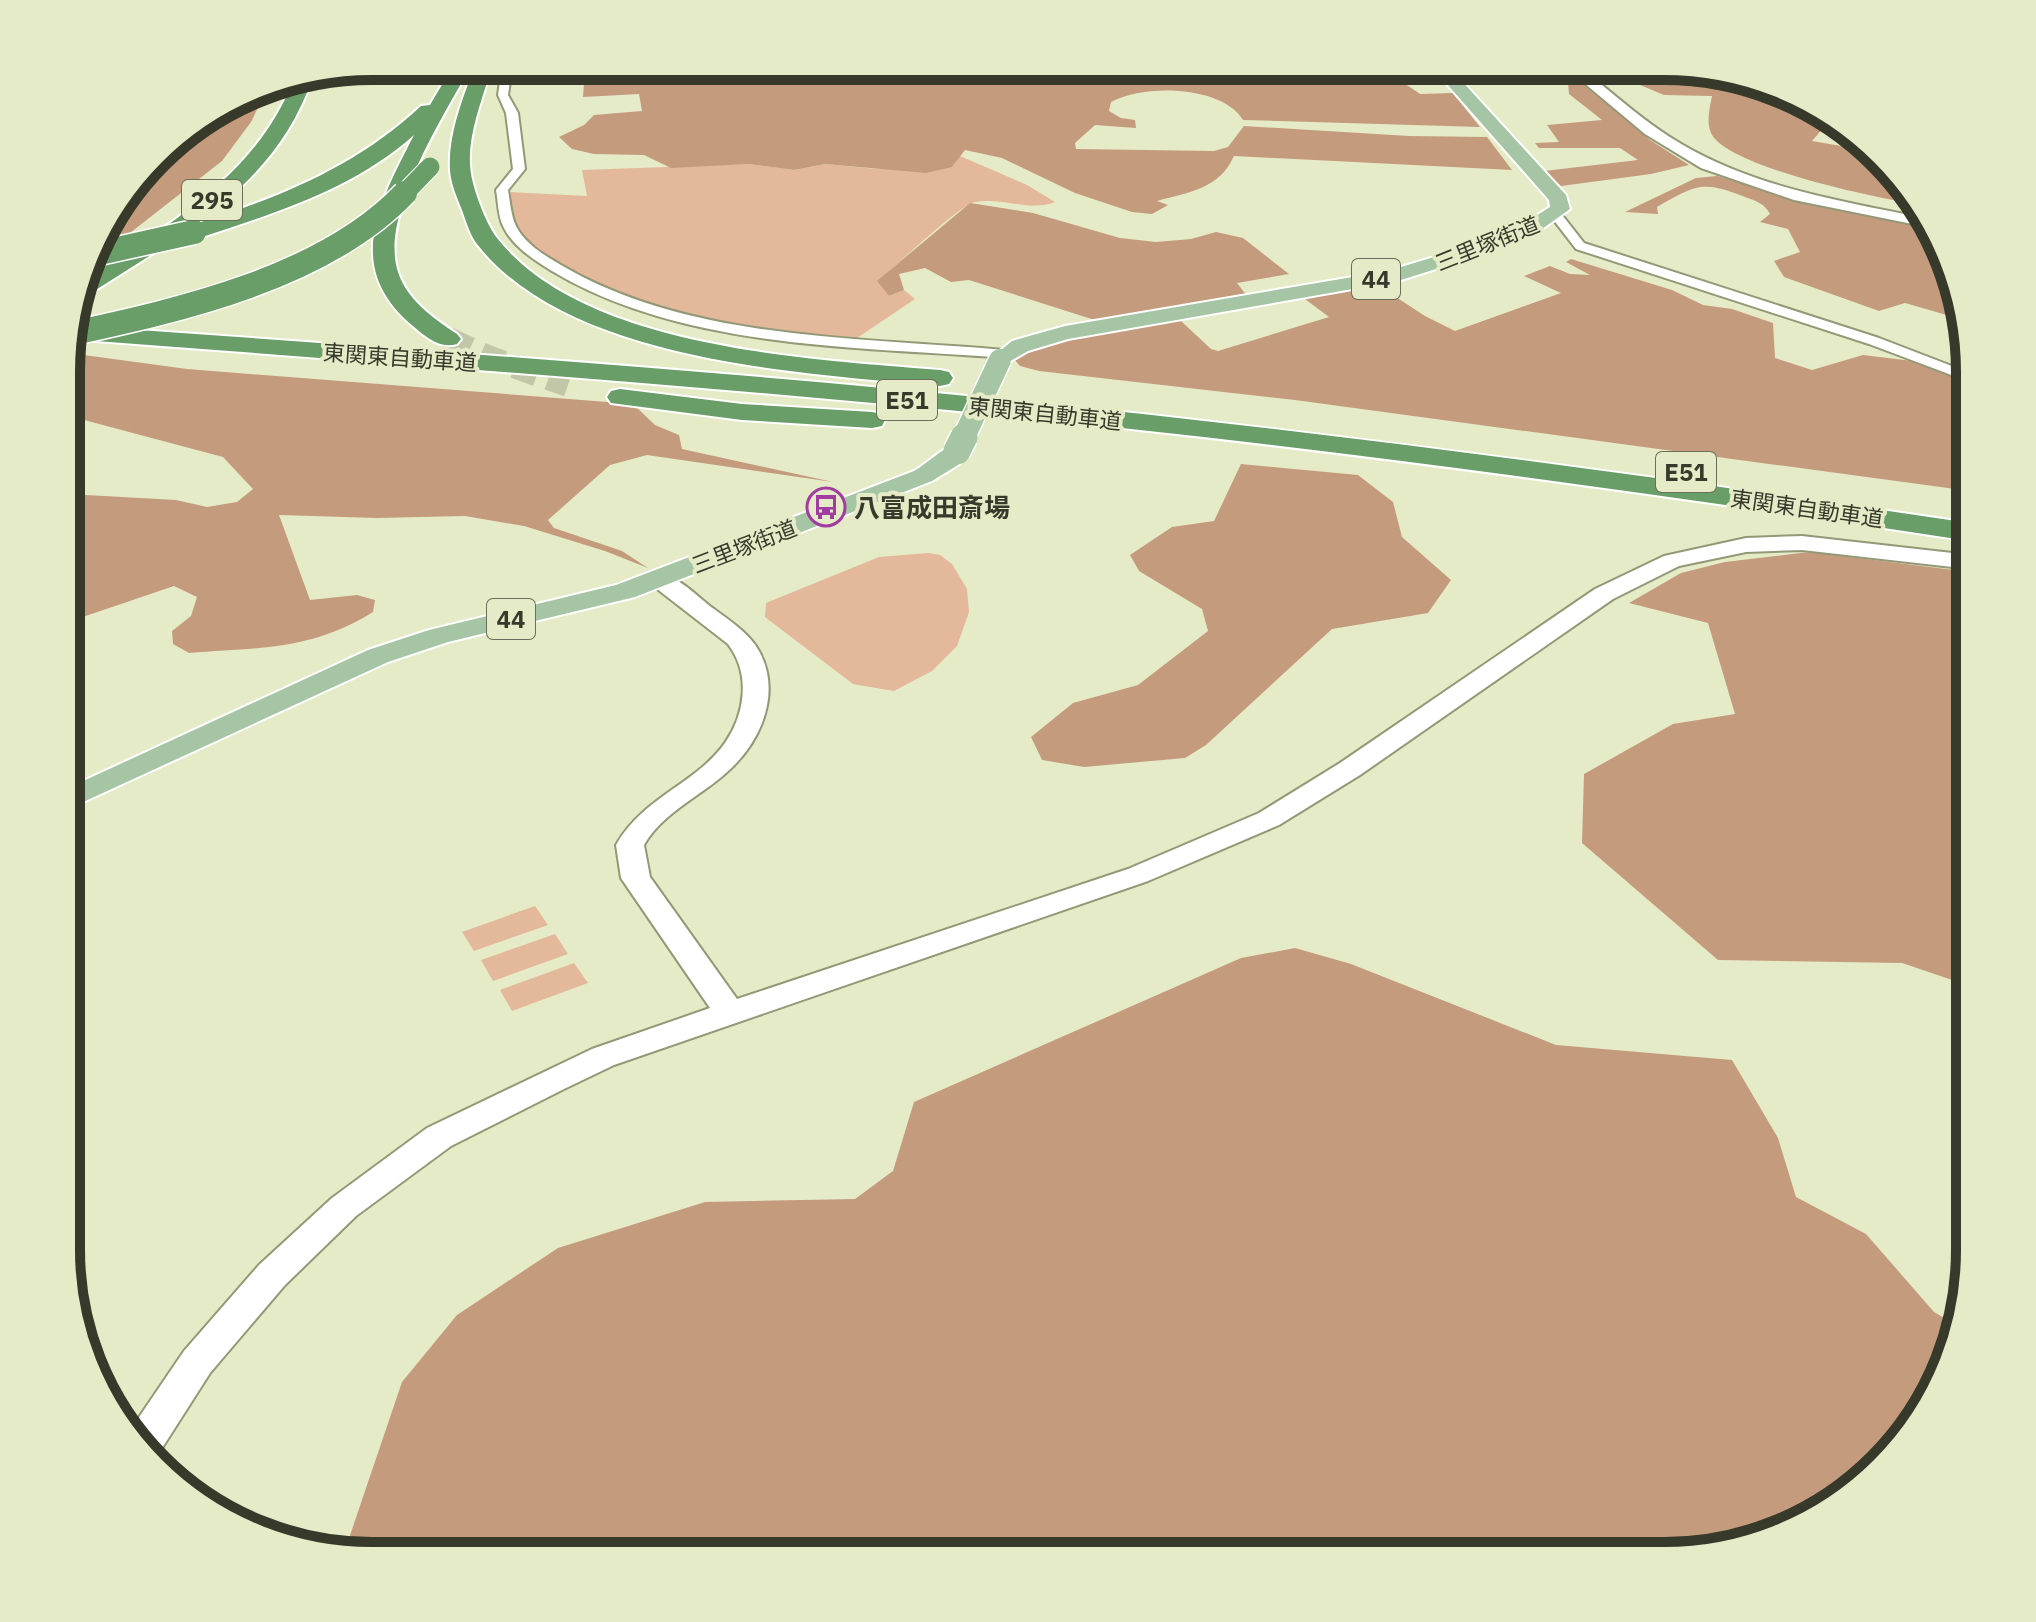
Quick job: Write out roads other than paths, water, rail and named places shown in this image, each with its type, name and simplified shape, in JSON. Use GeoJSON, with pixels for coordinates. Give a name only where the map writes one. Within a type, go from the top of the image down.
{"type":"FeatureCollection","features":[{"type":"Feature","properties":{"kind":"highway"},"geometry":{"type":"LineString","coordinates":[[106,252],[194,232],[291,199],[360,165],[409,130],[462,80]]}},
{"type":"Feature","properties":{"kind":"highway"},"geometry":{"type":"LineString","coordinates":[[448,339],[419,318],[398,296],[383,259],[389,217],[414,156],[465,80]]}},
{"type":"Feature","properties":{"kind":"highway"},"geometry":{"type":"LineString","coordinates":[[84,329],[190,303],[264,277],[321,252],[386,211],[407,194],[430,167],[467,80]]}},
{"type":"Feature","properties":{"kind":"highway"},"geometry":{"type":"LineString","coordinates":[[469,80],[460,155],[462,183],[473,218],[493,250],[522,277],[558,301],[598,319],[672,342],[772,360],[1069,391],[1402,436]]}},
{"type":"Feature","properties":{"kind":"highway","name":"295"},"geometry":{"type":"LineString","coordinates":[[95,281],[138,256],[239,177],[287,120],[299,90]]}},
{"type":"Feature","properties":{"kind":"highway","name":"295"},"geometry":{"type":"LineString","coordinates":[[101,265],[174,214],[230,166],[268,119],[279,96]]}},
{"type":"Feature","properties":{"kind":"highway","name":"東関東自動車道"},"geometry":{"type":"LineString","coordinates":[[85,323],[845,382],[1402,436],[1624,463],[1956,513]]}},
{"type":"Feature","properties":{"kind":"highway","name":"東関東自動車道"},"geometry":{"type":"LineString","coordinates":[[83,334],[479,363],[1025,410],[1414,454],[1956,530]]}},
{"type":"Feature","properties":{"kind":"highway"},"geometry":{"type":"LineString","coordinates":[[568,385],[608,395],[714,409],[1242,445],[1742,498]]}},
{"type":"Feature","properties":{"kind":"main road","name":"三里塚街道"},"geometry":{"type":"LineString","coordinates":[[80,794],[378,656],[439,636],[590,601],[660,580],[923,476],[949,460],[957,451],[1002,357],[1020,346],[1065,333],[1391,277],[1454,257],[1555,214],[1560,204],[1553,192],[1452,80]]}},
{"type":"Feature","properties":{"kind":"street"},"geometry":{"type":"LineString","coordinates":[[1589,80],[1665,140],[1716,168],[1800,197],[1914,221]]}},
{"type":"Feature","properties":{"kind":"street"},"geometry":{"type":"LineString","coordinates":[[505,81],[503,95],[512,113],[519,169],[502,190],[509,226],[532,253],[552,267],[656,312],[710,325],[1002,357]]}},
{"type":"Feature","properties":{"kind":"street"},"geometry":{"type":"LineString","coordinates":[[1555,214],[1580,246],[1797,316],[1956,373]]}},
{"type":"Feature","properties":{"kind":"street"},"geometry":{"type":"LineString","coordinates":[[148,1437],[197,1362],[272,1275],[344,1207],[439,1137],[552,1081],[603,1057],[1138,875],[1269,819],[1350,769],[1604,594],[1672,561],[1746,545],[1802,543],[1956,560]]}},
{"type":"Feature","properties":{"kind":"street"},"geometry":{"type":"LineString","coordinates":[[660,580],[737,639],[747,652],[756,681],[756,704],[737,746],[718,766],[653,816],[630,845],[636,878],[730,1013]]}},
{"type":"Feature","properties":{"kind":"tunnel"},"geometry":{"type":"LineString","coordinates":[[448,339],[490,358],[568,385]]}},
{"type":"Feature","properties":{"kind":"place","name":"八富成田斎場"},"geometry":{"type":"Point","coordinates":[826,507]}}]}
